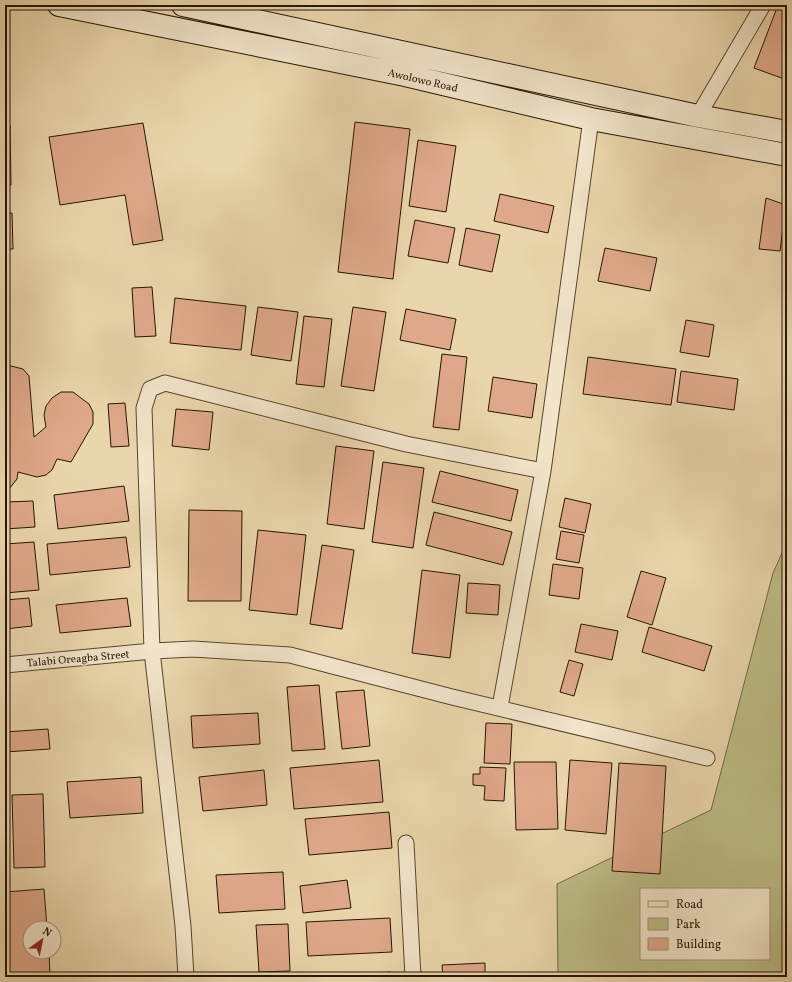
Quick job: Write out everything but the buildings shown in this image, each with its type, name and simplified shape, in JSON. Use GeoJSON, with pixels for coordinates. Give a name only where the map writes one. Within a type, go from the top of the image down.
{"type":"FeatureCollection","features":[{"type":"Feature","properties":{"kind":"main road","name":"Awolowo Road"},"geometry":{"type":"LineString","coordinates":[[59,5],[405,75],[591,119],[787,155]]}},
{"type":"Feature","properties":{"kind":"main road","name":"Awolowo Road"},"geometry":{"type":"LineString","coordinates":[[183,5],[698,116],[787,132]]}},
{"type":"Feature","properties":{"kind":"street"},"geometry":{"type":"LineString","coordinates":[[698,116],[763,5]]}},
{"type":"Feature","properties":{"kind":"street"},"geometry":{"type":"LineString","coordinates":[[500,707],[543,471],[591,119]]}},
{"type":"Feature","properties":{"kind":"street"},"geometry":{"type":"LineString","coordinates":[[186,977],[182,918],[152,651],[144,408],[150,389],[165,382],[406,444],[543,471]]}},
{"type":"Feature","properties":{"kind":"street","name":"Talabi Oreagba Street"},"geometry":{"type":"LineString","coordinates":[[5,665],[152,651],[193,649],[290,655],[452,697],[500,707],[707,758]]}},
{"type":"Feature","properties":{"kind":"street"},"geometry":{"type":"LineString","coordinates":[[406,843],[413,977]]}},
{"type":"Feature","properties":{"kind":"green space"},"geometry":{"type":"Polygon","coordinates":[[[787,542],[787,977],[558,977],[557,884],[711,810],[773,573],[787,542]]]}}]}
